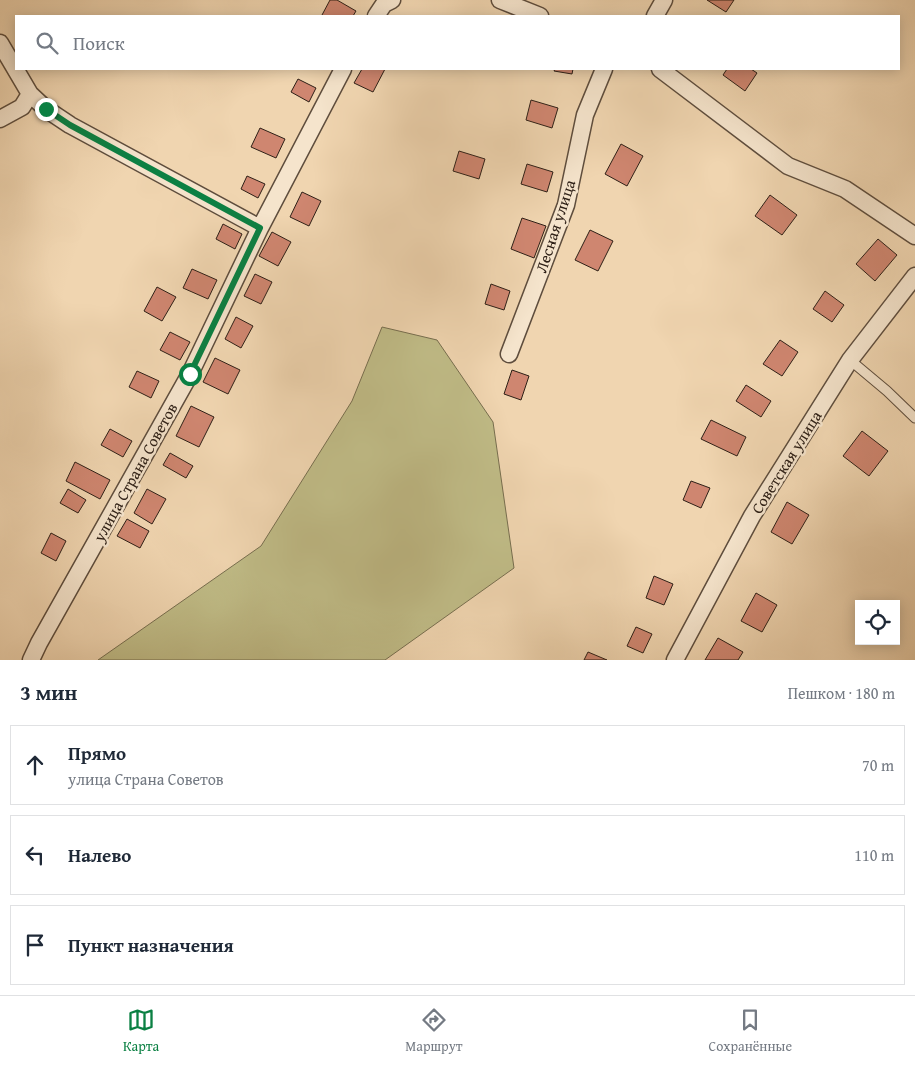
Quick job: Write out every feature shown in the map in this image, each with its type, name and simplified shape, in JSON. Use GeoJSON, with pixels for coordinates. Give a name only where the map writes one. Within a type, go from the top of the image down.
{"type":"FeatureCollection","features":[{"type":"Feature","properties":{"kind":"street"},"geometry":{"type":"LineString","coordinates":[[377,15],[384,4],[392,0]]}},
{"type":"Feature","properties":{"kind":"street"},"geometry":{"type":"LineString","coordinates":[[500,0],[538,15]]}},
{"type":"Feature","properties":{"kind":"street"},"geometry":{"type":"LineString","coordinates":[[656,15],[664,0]]}},
{"type":"Feature","properties":{"kind":"street"},"geometry":{"type":"LineString","coordinates":[[0,43],[15,68]]}},
{"type":"Feature","properties":{"kind":"street"},"geometry":{"type":"LineString","coordinates":[[16,70],[30,94],[46,109],[70,125],[260,228]]}},
{"type":"Feature","properties":{"kind":"street","name":"улица Страна Советов"},"geometry":{"type":"LineString","coordinates":[[31,660],[190,374],[260,228],[343,70]]}},
{"type":"Feature","properties":{"kind":"street","name":"Лесная улица"},"geometry":{"type":"LineString","coordinates":[[509,354],[566,205],[585,115],[604,70]]}},
{"type":"Feature","properties":{"kind":"street"},"geometry":{"type":"LineString","coordinates":[[661,70],[788,166],[845,189],[915,236]]}},
{"type":"Feature","properties":{"kind":"street"},"geometry":{"type":"LineString","coordinates":[[0,119],[22,107],[30,94]]}},
{"type":"Feature","properties":{"kind":"street","name":"Советская улица"},"geometry":{"type":"LineString","coordinates":[[675,660],[752,516],[850,360],[915,276]]}},
{"type":"Feature","properties":{"kind":"lane"},"geometry":{"type":"LineString","coordinates":[[850,360],[887,390],[915,418]]}},
{"type":"Feature","properties":{"kind":"shaded area"},"geometry":{"type":"Polygon","coordinates":[[[382,327],[437,340],[493,422],[514,568],[385,660],[98,660],[261,546],[352,401],[382,327]]]}},
{"type":"Feature","properties":{"kind":"building"},"geometry":{"type":"Polygon","coordinates":[[[330,0],[337,0],[356,11],[354,15],[322,15],[330,0]]]}},
{"type":"Feature","properties":{"kind":"building"},"geometry":{"type":"Polygon","coordinates":[[[707,0],[734,0],[726,12],[707,0]]]}},
{"type":"Feature","properties":{"kind":"building"},"geometry":{"type":"Polygon","coordinates":[[[361,70],[384,70],[373,92],[354,83],[361,70]]]}},
{"type":"Feature","properties":{"kind":"building"},"geometry":{"type":"Polygon","coordinates":[[[554,70],[573,70],[572,74],[554,70]]]}},
{"type":"Feature","properties":{"kind":"building"},"geometry":{"type":"Polygon","coordinates":[[[726,70],[752,70],[757,73],[745,91],[723,75],[726,70]]]}},
{"type":"Feature","properties":{"kind":"building"},"geometry":{"type":"Polygon","coordinates":[[[298,79],[316,88],[309,102],[291,92],[298,79]]]}},
{"type":"Feature","properties":{"kind":"building"},"geometry":{"type":"Polygon","coordinates":[[[531,100],[558,108],[552,128],[526,120],[531,100]]]}},
{"type":"Feature","properties":{"kind":"building"},"geometry":{"type":"Polygon","coordinates":[[[260,128],[285,139],[276,158],[251,147],[260,128]]]}},
{"type":"Feature","properties":{"kind":"building"},"geometry":{"type":"Polygon","coordinates":[[[621,144],[643,156],[627,186],[605,174],[621,144]]]}},
{"type":"Feature","properties":{"kind":"building"},"geometry":{"type":"Polygon","coordinates":[[[459,151],[485,159],[479,179],[453,171],[459,151]]]}},
{"type":"Feature","properties":{"kind":"building"},"geometry":{"type":"Polygon","coordinates":[[[527,164],[553,172],[547,192],[521,184],[527,164]]]}},
{"type":"Feature","properties":{"kind":"building"},"geometry":{"type":"Polygon","coordinates":[[[247,176],[265,184],[258,198],[241,189],[247,176]]]}},
{"type":"Feature","properties":{"kind":"building"},"geometry":{"type":"Polygon","coordinates":[[[302,192],[321,201],[309,226],[290,217],[302,192]]]}},
{"type":"Feature","properties":{"kind":"building"},"geometry":{"type":"Polygon","coordinates":[[[770,195],[797,215],[782,235],[755,216],[770,195]]]}},
{"type":"Feature","properties":{"kind":"building"},"geometry":{"type":"Polygon","coordinates":[[[522,218],[546,226],[534,258],[511,249],[522,218]]]}},
{"type":"Feature","properties":{"kind":"building"},"geometry":{"type":"Polygon","coordinates":[[[223,224],[242,234],[235,249],[216,239],[223,224]]]}},
{"type":"Feature","properties":{"kind":"building"},"geometry":{"type":"Polygon","coordinates":[[[590,230],[613,241],[598,271],[575,260],[590,230]]]}},
{"type":"Feature","properties":{"kind":"building"},"geometry":{"type":"Polygon","coordinates":[[[272,232],[291,242],[278,266],[259,256],[272,232]]]}},
{"type":"Feature","properties":{"kind":"building"},"geometry":{"type":"Polygon","coordinates":[[[878,239],[897,255],[875,281],[856,264],[878,239]]]}},
{"type":"Feature","properties":{"kind":"building"},"geometry":{"type":"Polygon","coordinates":[[[192,269],[217,280],[208,299],[183,288],[192,269]]]}},
{"type":"Feature","properties":{"kind":"building"},"geometry":{"type":"Polygon","coordinates":[[[255,274],[272,282],[261,304],[244,296],[255,274]]]}},
{"type":"Feature","properties":{"kind":"building"},"geometry":{"type":"Polygon","coordinates":[[[491,284],[510,291],[504,310],[485,304],[491,284]]]}},
{"type":"Feature","properties":{"kind":"building"},"geometry":{"type":"Polygon","coordinates":[[[157,287],[176,297],[162,321],[144,311],[157,287]]]}},
{"type":"Feature","properties":{"kind":"building"},"geometry":{"type":"Polygon","coordinates":[[[825,291],[844,305],[832,322],[813,309],[825,291]]]}},
{"type":"Feature","properties":{"kind":"building"},"geometry":{"type":"Polygon","coordinates":[[[236,317],[253,326],[241,348],[225,339],[236,317]]]}},
{"type":"Feature","properties":{"kind":"building"},"geometry":{"type":"Polygon","coordinates":[[[170,332],[190,342],[180,360],[160,350],[170,332]]]}},
{"type":"Feature","properties":{"kind":"building"},"geometry":{"type":"Polygon","coordinates":[[[780,340],[798,352],[782,376],[763,364],[780,340]]]}},
{"type":"Feature","properties":{"kind":"building"},"geometry":{"type":"Polygon","coordinates":[[[215,358],[240,370],[228,394],[203,382],[215,358]]]}},
{"type":"Feature","properties":{"kind":"building"},"geometry":{"type":"Polygon","coordinates":[[[512,370],[529,376],[521,400],[504,394],[512,370]]]}},
{"type":"Feature","properties":{"kind":"building"},"geometry":{"type":"Polygon","coordinates":[[[137,371],[159,381],[151,398],[129,387],[137,371]]]}},
{"type":"Feature","properties":{"kind":"building"},"geometry":{"type":"Polygon","coordinates":[[[746,385],[771,401],[761,417],[736,401],[746,385]]]}},
{"type":"Feature","properties":{"kind":"building"},"geometry":{"type":"Polygon","coordinates":[[[191,406],[214,417],[199,447],[176,436],[191,406]]]}},
{"type":"Feature","properties":{"kind":"building"},"geometry":{"type":"Polygon","coordinates":[[[711,420],[746,437],[737,456],[701,439],[711,420]]]}},
{"type":"Feature","properties":{"kind":"building"},"geometry":{"type":"Polygon","coordinates":[[[110,429],[132,441],[123,457],[101,445],[110,429]]]}},
{"type":"Feature","properties":{"kind":"building"},"geometry":{"type":"Polygon","coordinates":[[[862,431],[888,451],[869,476],[843,456],[862,431]]]}},
{"type":"Feature","properties":{"kind":"building"},"geometry":{"type":"Polygon","coordinates":[[[170,453],[193,466],[186,478],[163,465],[170,453]]]}},
{"type":"Feature","properties":{"kind":"building"},"geometry":{"type":"Polygon","coordinates":[[[75,462],[110,480],[100,499],[66,481],[75,462]]]}},
{"type":"Feature","properties":{"kind":"building"},"geometry":{"type":"Polygon","coordinates":[[[691,481],[710,488],[701,508],[683,500],[691,481]]]}},
{"type":"Feature","properties":{"kind":"building"},"geometry":{"type":"Polygon","coordinates":[[[68,489],[86,500],[78,513],[60,503],[68,489]]]}},
{"type":"Feature","properties":{"kind":"building"},"geometry":{"type":"Polygon","coordinates":[[[147,489],[166,499],[152,524],[134,513],[147,489]]]}},
{"type":"Feature","properties":{"kind":"building"},"geometry":{"type":"Polygon","coordinates":[[[787,502],[809,515],[792,544],[771,532],[787,502]]]}},
{"type":"Feature","properties":{"kind":"building"},"geometry":{"type":"Polygon","coordinates":[[[127,519],[149,531],[140,548],[117,536],[127,519]]]}},
{"type":"Feature","properties":{"kind":"building"},"geometry":{"type":"Polygon","coordinates":[[[51,533],[66,541],[56,561],[41,553],[51,533]]]}},
{"type":"Feature","properties":{"kind":"building"},"geometry":{"type":"Polygon","coordinates":[[[654,576],[673,584],[664,605],[646,598],[654,576]]]}},
{"type":"Feature","properties":{"kind":"building"},"geometry":{"type":"Polygon","coordinates":[[[756,593],[777,605],[762,632],[741,621],[756,593]]]}},
{"type":"Feature","properties":{"kind":"building"},"geometry":{"type":"Polygon","coordinates":[[[636,627],[652,634],[643,653],[627,646],[636,627]]]}},
{"type":"Feature","properties":{"kind":"building"},"geometry":{"type":"Polygon","coordinates":[[[718,638],[743,652],[738,660],[705,660],[718,638]]]}},
{"type":"Feature","properties":{"kind":"building"},"geometry":{"type":"Polygon","coordinates":[[[588,652],[607,660],[584,660],[588,652]]]}},
{"type":"Feature","properties":{"kind":"route"},"geometry":{"type":"LineString","coordinates":[[46,109],[70,125],[260,228],[190,374]]}}]}
